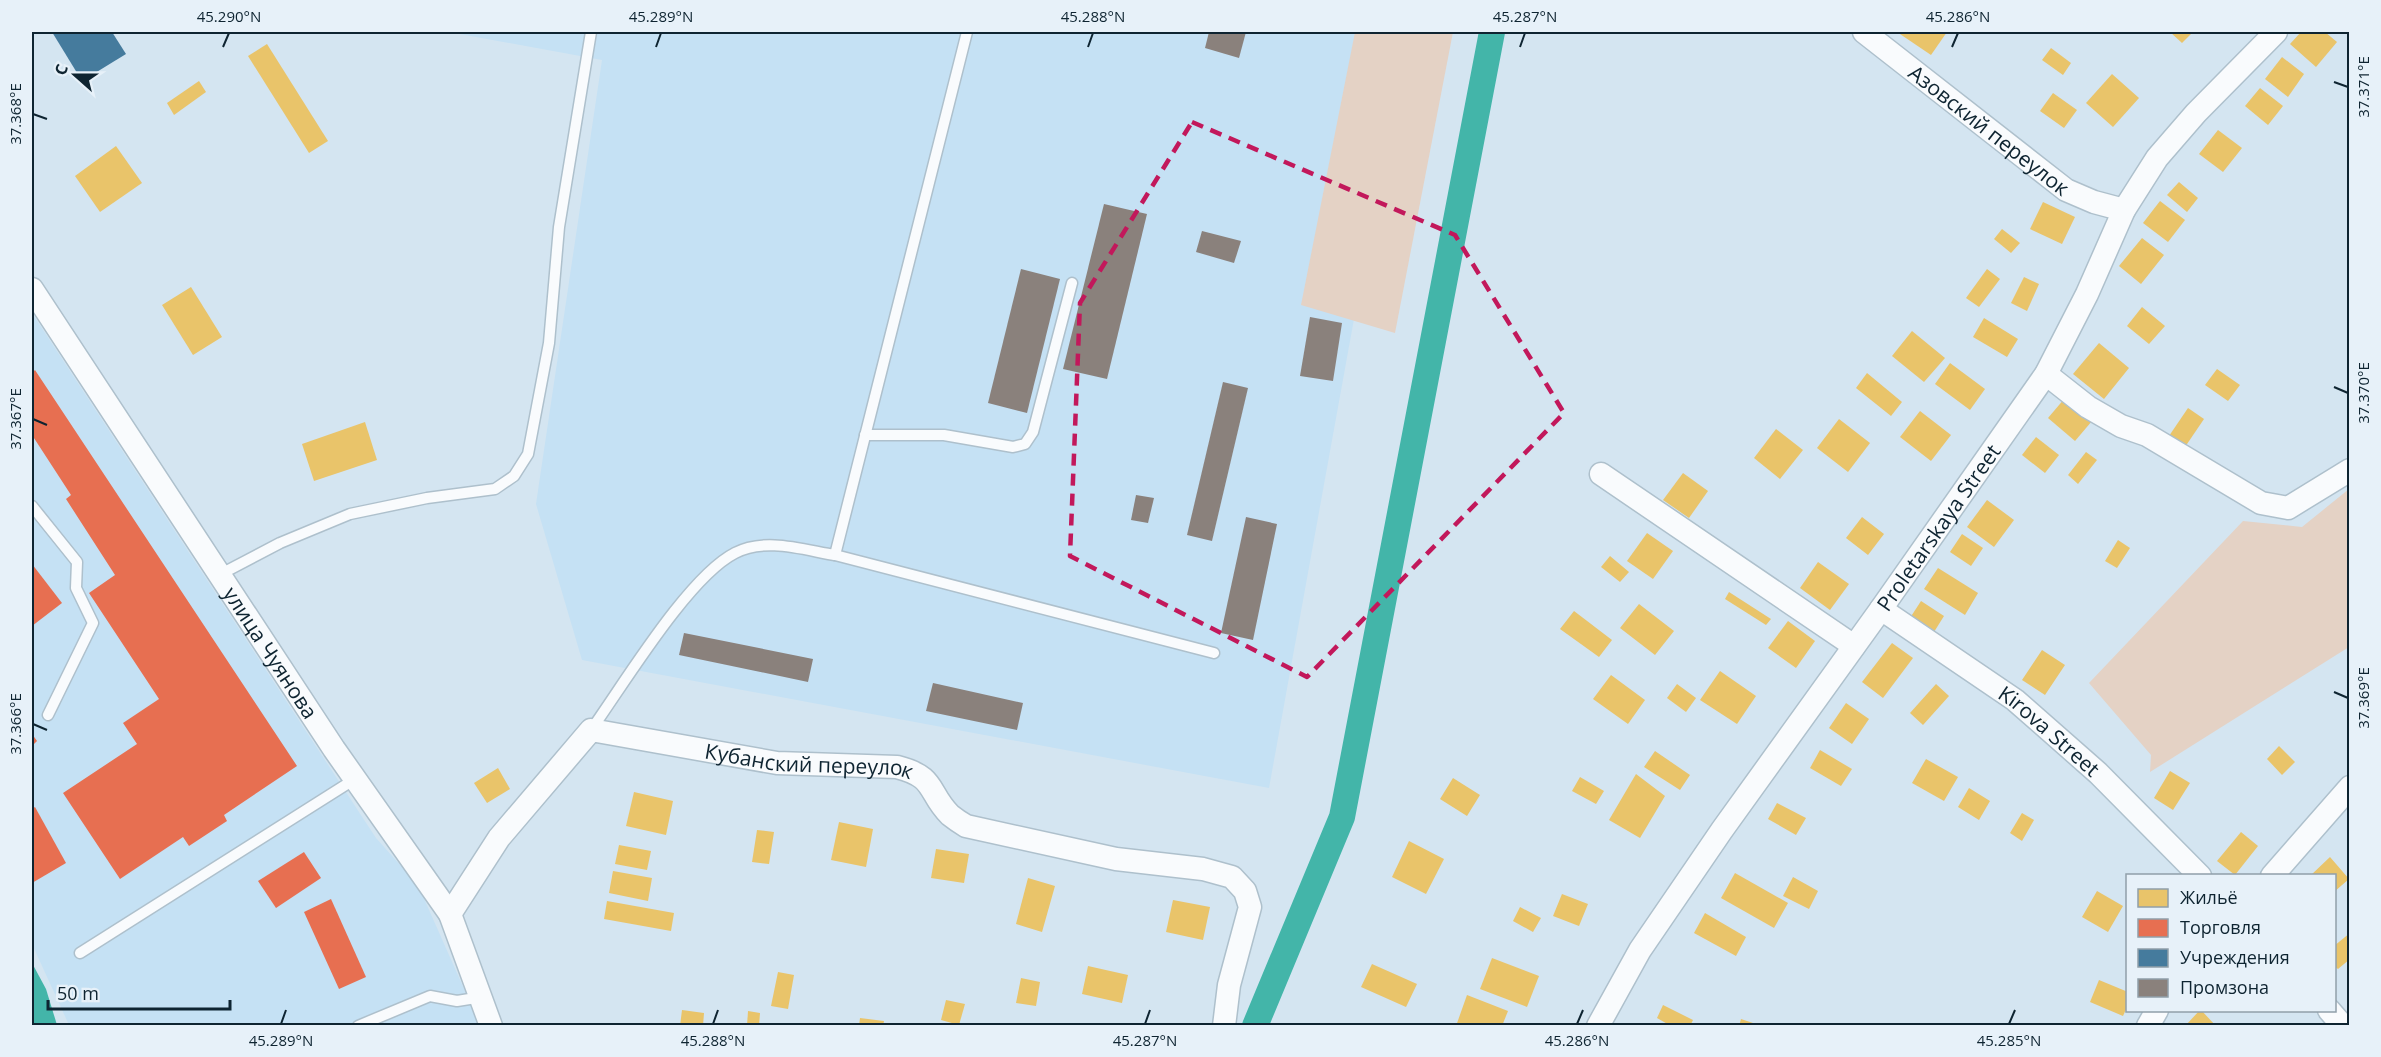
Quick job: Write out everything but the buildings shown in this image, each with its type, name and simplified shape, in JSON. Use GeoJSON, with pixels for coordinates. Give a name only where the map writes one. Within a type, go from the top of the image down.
{"type":"FeatureCollection","features":[{"type":"Feature","properties":{"kind":"street","name":"Азовский переулок"},"geometry":{"type":"LineString","coordinates":[[1864,32],[2066,190],[2094,202],[2124,210]]}},
{"type":"Feature","properties":{"kind":"street","name":"Proletarskaya Street"},"geometry":{"type":"LineString","coordinates":[[1598,1026],[1640,950],[1722,830],[2046,374],[2087,294],[2124,210],[2157,158],[2196,113],[2276,32]]}},
{"type":"Feature","properties":{"kind":"street","name":"улица Чуянова"},"geometry":{"type":"LineString","coordinates":[[32,289],[355,779],[450,914],[491,1026]]}},
{"type":"Feature","properties":{"kind":"street"},"geometry":{"type":"LineString","coordinates":[[2046,374],[2088,407],[2121,426],[2147,435],[2261,503],[2288,508],[2349,470]]}},
{"type":"Feature","properties":{"kind":"street"},"geometry":{"type":"LineString","coordinates":[[1601,474],[1854,646]]}},
{"type":"Feature","properties":{"kind":"street","name":"Kirova Street"},"geometry":{"type":"LineString","coordinates":[[1881,609],[2015,700],[2098,773],[2198,874]]}},
{"type":"Feature","properties":{"kind":"street"},"geometry":{"type":"LineString","coordinates":[[450,914],[499,838],[591,730]]}},
{"type":"Feature","properties":{"kind":"street","name":"Кубанский переулок"},"geometry":{"type":"LineString","coordinates":[[591,730],[777,763],[897,767],[914,771],[928,782],[950,815],[966,826],[1116,860],[1203,869],[1232,877],[1245,891],[1250,907],[1229,985],[1224,1026]]}},
{"type":"Feature","properties":{"kind":"street"},"geometry":{"type":"LineString","coordinates":[[2274,874],[2349,787]]}},
{"type":"Feature","properties":{"kind":"street"},"geometry":{"type":"LineString","coordinates":[[2148,1026],[2156,1012]]}},
{"type":"Feature","properties":{"kind":"street"},"geometry":{"type":"LineString","coordinates":[[2330,1012],[2343,1026]]}},
{"type":"Feature","properties":{"kind":"lane"},"geometry":{"type":"LineString","coordinates":[[219,575],[280,543],[350,514],[426,498],[495,489],[514,476],[528,454],[549,343],[559,227],[591,32]]}},
{"type":"Feature","properties":{"kind":"lane"},"geometry":{"type":"LineString","coordinates":[[835,555],[967,32]]}},
{"type":"Feature","properties":{"kind":"lane"},"geometry":{"type":"LineString","coordinates":[[865,435],[944,435],[1013,447],[1025,444],[1033,432],[1072,283]]}},
{"type":"Feature","properties":{"kind":"lane"},"geometry":{"type":"LineString","coordinates":[[32,506],[77,562],[76,588],[93,623],[48,715]]}},
{"type":"Feature","properties":{"kind":"lane"},"geometry":{"type":"LineString","coordinates":[[591,730],[700,580],[736,552],[774,544],[835,555],[1214,653]]}},
{"type":"Feature","properties":{"kind":"lane"},"geometry":{"type":"LineString","coordinates":[[80,953],[355,779]]}},
{"type":"Feature","properties":{"kind":"lane"},"geometry":{"type":"LineString","coordinates":[[358,1026],[430,996],[457,1001],[482,997]]}},
{"type":"Feature","properties":{"kind":"highlighted area"},"geometry":{"type":"Polygon","coordinates":[[[1192,122],[1455,235],[1564,413],[1307,677],[1070,556],[1080,303],[1192,122]]]}},
{"type":"Feature","properties":{"kind":"shaded area"},"geometry":{"type":"Polygon","coordinates":[[[449,32],[1406,32],[1269,788],[582,660],[536,504],[602,60],[449,32]]]}},
{"type":"Feature","properties":{"kind":"shaded area"},"geometry":{"type":"Polygon","coordinates":[[[1355,32],[1453,32],[1395,333],[1301,305],[1355,32]]]}},
{"type":"Feature","properties":{"kind":"shaded area"},"geometry":{"type":"Polygon","coordinates":[[[32,313],[376,838],[418,885],[480,1025],[69,1025],[32,944],[32,313]]]}},
{"type":"Feature","properties":{"kind":"shaded area"},"geometry":{"type":"Polygon","coordinates":[[[2349,489],[2349,647],[2150,772],[2151,755],[2089,683],[2243,521],[2302,527],[2349,489]]]}},
{"type":"Feature","properties":{"kind":"shaded area"},"geometry":{"type":"Polygon","coordinates":[[[32,963],[46,989],[57,1025],[32,1025],[32,963]]]}},
{"type":"Feature","properties":{"kind":"waterway"},"geometry":{"type":"LineString","coordinates":[[1255,1026],[1342,817],[1492,32]]}}]}
